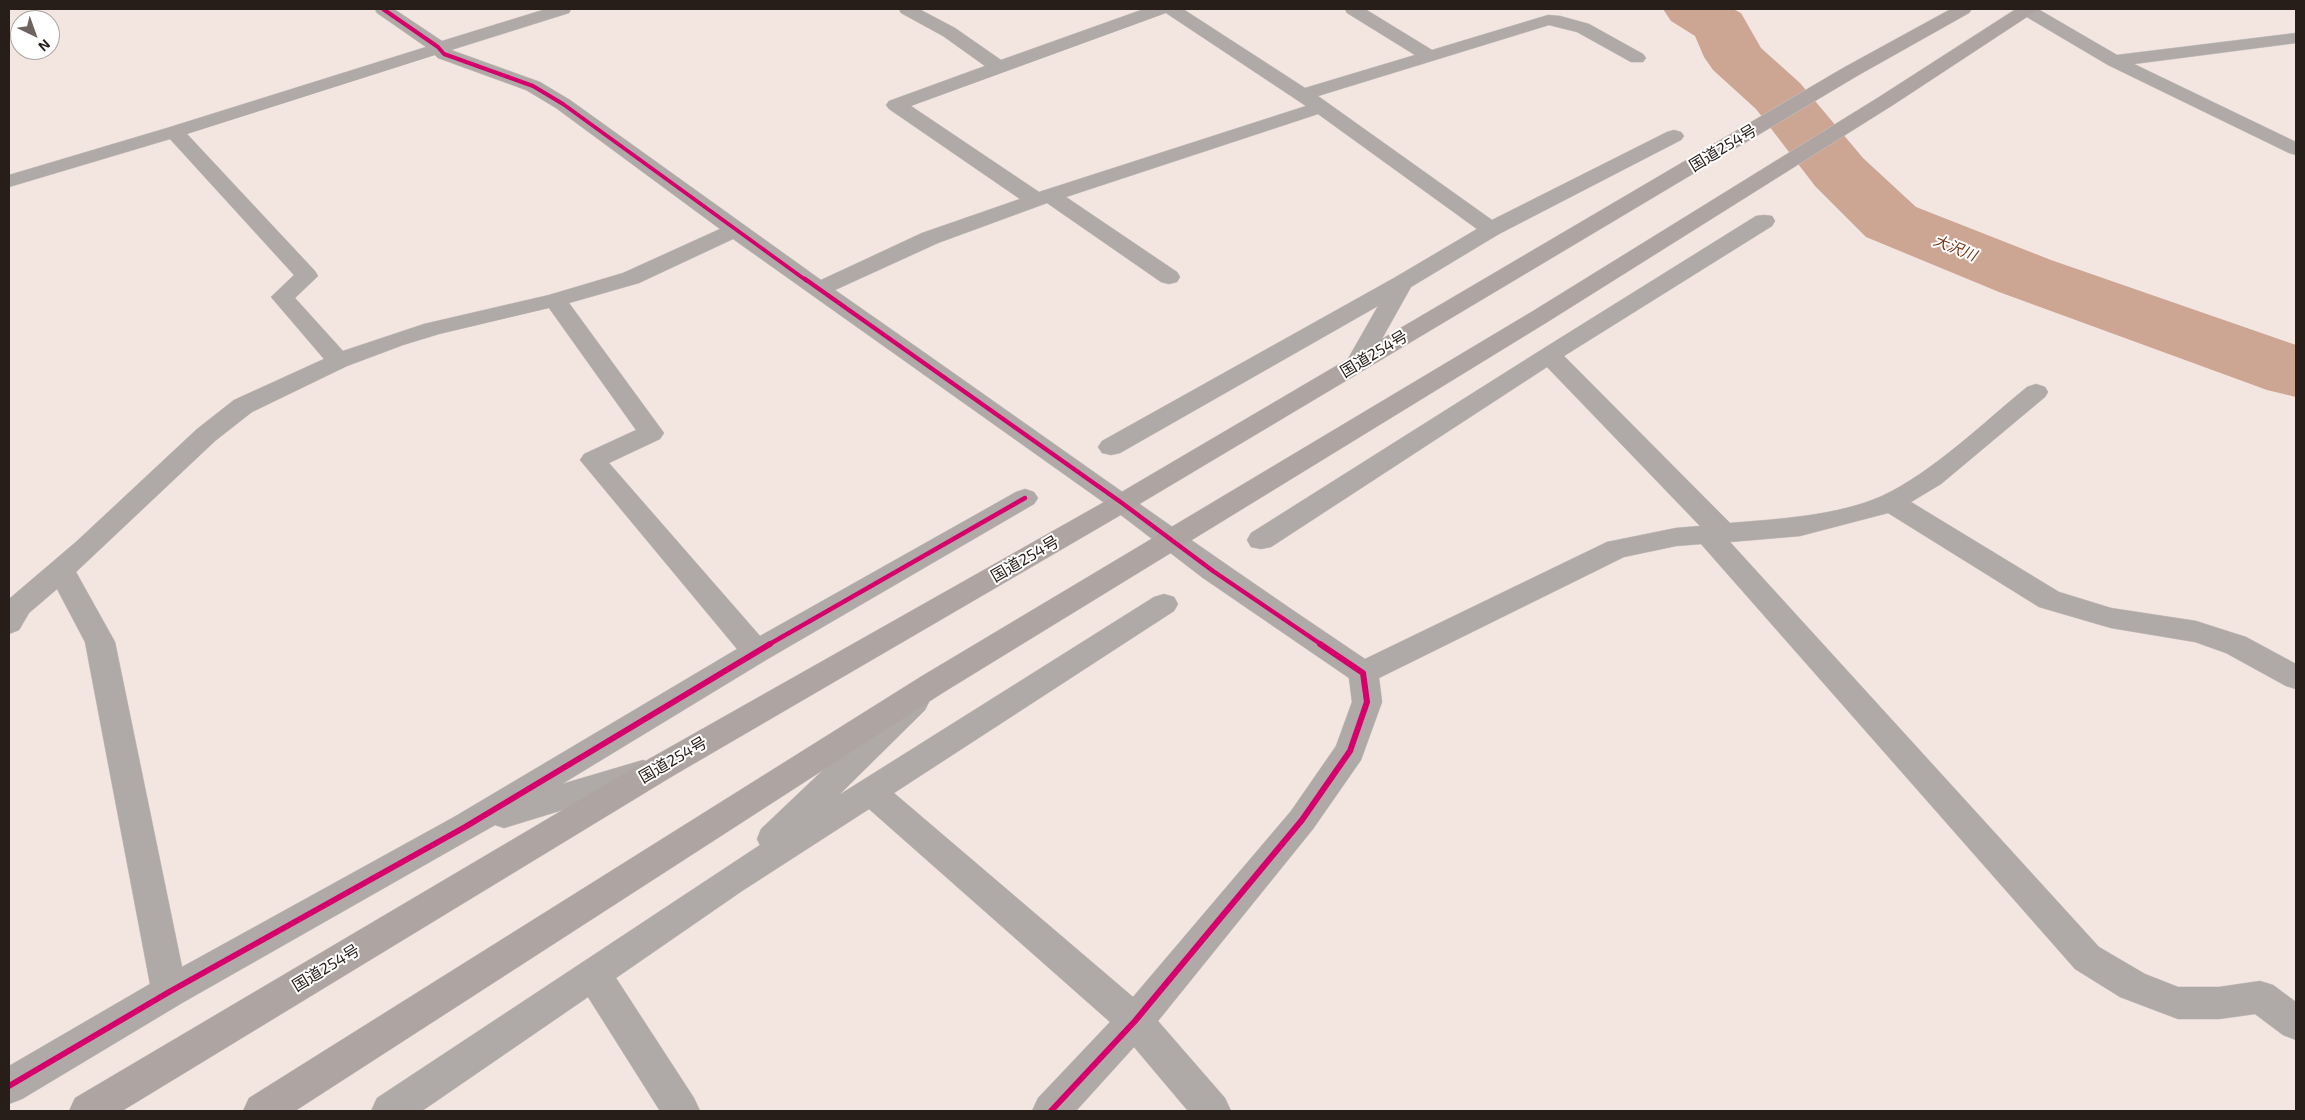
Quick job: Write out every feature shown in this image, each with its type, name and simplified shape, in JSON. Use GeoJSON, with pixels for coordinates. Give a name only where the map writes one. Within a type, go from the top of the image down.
{"type":"FeatureCollection","features":[{"type":"Feature","properties":{"kind":"highway","name":"国道254号"},"geometry":{"type":"LineString","coordinates":[[88,1111],[660,768],[1122,503],[1850,72],[1963,9]]}},
{"type":"Feature","properties":{"kind":"highway"},"geometry":{"type":"LineString","coordinates":[[262,1111],[933,684],[1541,316],[1886,101],[2026,9]]}},
{"type":"Feature","properties":{"kind":"street"},"geometry":{"type":"LineString","coordinates":[[383,9],[438,47],[444,54],[533,86],[563,104],[735,230],[1122,503],[1169,540],[1363,673],[1367,702],[1350,751],[1302,820],[1135,1021],[1051,1111]]}},
{"type":"Feature","properties":{"kind":"street"},"geometry":{"type":"LineString","coordinates":[[9,181],[174,132],[563,9]]}},
{"type":"Feature","properties":{"kind":"street"},"geometry":{"type":"LineString","coordinates":[[907,9],[949,32],[1000,68]]}},
{"type":"Feature","properties":{"kind":"street"},"geometry":{"type":"LineString","coordinates":[[1160,9],[896,104],[1169,276]]}},
{"type":"Feature","properties":{"kind":"street"},"geometry":{"type":"LineString","coordinates":[[1172,9],[1321,107],[1491,229]]}},
{"type":"Feature","properties":{"kind":"street"},"geometry":{"type":"LineString","coordinates":[[1353,9],[1429,56]]}},
{"type":"Feature","properties":{"kind":"street"},"geometry":{"type":"LineString","coordinates":[[2026,9],[2114,61],[2296,149]]}},
{"type":"Feature","properties":{"kind":"street"},"geometry":{"type":"LineString","coordinates":[[1303,95],[1548,20],[1561,20],[1575,25],[1637,58]]}},
{"type":"Feature","properties":{"kind":"street"},"geometry":{"type":"LineString","coordinates":[[2114,61],[2296,38]]}},
{"type":"Feature","properties":{"kind":"street"},"geometry":{"type":"LineString","coordinates":[[819,289],[930,238],[1043,198],[1321,107]]}},
{"type":"Feature","properties":{"kind":"street"},"geometry":{"type":"LineString","coordinates":[[174,132],[307,276],[282,297],[339,361]]}},
{"type":"Feature","properties":{"kind":"street"},"geometry":{"type":"LineString","coordinates":[[1111,447],[1402,283],[1491,229],[1674,136]]}},
{"type":"Feature","properties":{"kind":"street"},"geometry":{"type":"LineString","coordinates":[[1261,540],[1548,355],[1764,220]]}},
{"type":"Feature","properties":{"kind":"street"},"geometry":{"type":"LineString","coordinates":[[9,624],[19,606],[87,548],[206,436],[243,406],[339,361],[432,329],[555,300],[631,278],[735,230]]}},
{"type":"Feature","properties":{"kind":"street"},"geometry":{"type":"LineString","coordinates":[[1357,364],[1402,283]]}},
{"type":"Feature","properties":{"kind":"street"},"geometry":{"type":"LineString","coordinates":[[555,300],[651,433],[593,460],[756,652]]}},
{"type":"Feature","properties":{"kind":"street"},"geometry":{"type":"LineString","coordinates":[[1548,355],[1716,535],[2087,958],[2133,986],[2178,1003],[2219,1003],[2260,997],[2296,1023]]}},
{"type":"Feature","properties":{"kind":"street"},"geometry":{"type":"LineString","coordinates":[[1363,673],[1617,549],[1676,536],[1716,535],[1800,527],[1864,511],[1891,502],[1932,478],[2036,392]]}},
{"type":"Feature","properties":{"kind":"street"},"geometry":{"type":"LineString","coordinates":[[9,1086],[169,992],[464,827],[756,652],[1025,498]]}},
{"type":"Feature","properties":{"kind":"street"},"geometry":{"type":"LineString","coordinates":[[1891,502],[2049,600],[2111,618],[2196,632],[2236,645],[2296,678]]}},
{"type":"Feature","properties":{"kind":"street"},"geometry":{"type":"LineString","coordinates":[[61,570],[100,642],[169,992]]}},
{"type":"Feature","properties":{"kind":"street"},"geometry":{"type":"LineString","coordinates":[[390,1111],[730,881],[1164,604]]}},
{"type":"Feature","properties":{"kind":"street"},"geometry":{"type":"LineString","coordinates":[[730,881],[933,684]]}},
{"type":"Feature","properties":{"kind":"street"},"geometry":{"type":"LineString","coordinates":[[464,827],[660,768]]}},
{"type":"Feature","properties":{"kind":"street"},"geometry":{"type":"LineString","coordinates":[[870,791],[1135,1021],[1212,1111]]}},
{"type":"Feature","properties":{"kind":"street"},"geometry":{"type":"LineString","coordinates":[[593,973],[681,1111]]}},
{"type":"Feature","properties":{"kind":"waterway","name":"大沢川"},"geometry":{"type":"LineString","coordinates":[[1692,9],[1720,26],[1735,57],[1778,96],[1839,172],[1891,222],[2025,276],[2296,372]]}},
{"type":"Feature","properties":{"kind":"cycle path"},"geometry":{"type":"LineString","coordinates":[[383,9],[438,47],[444,54],[533,86],[563,104],[735,230],[1122,503],[1213,571],[1363,673],[1367,702],[1350,751],[1302,820],[1135,1021],[1051,1111]]}},
{"type":"Feature","properties":{"kind":"cycle path"},"geometry":{"type":"LineString","coordinates":[[9,1086],[169,992],[465,827],[756,652],[1025,498]]}}]}
